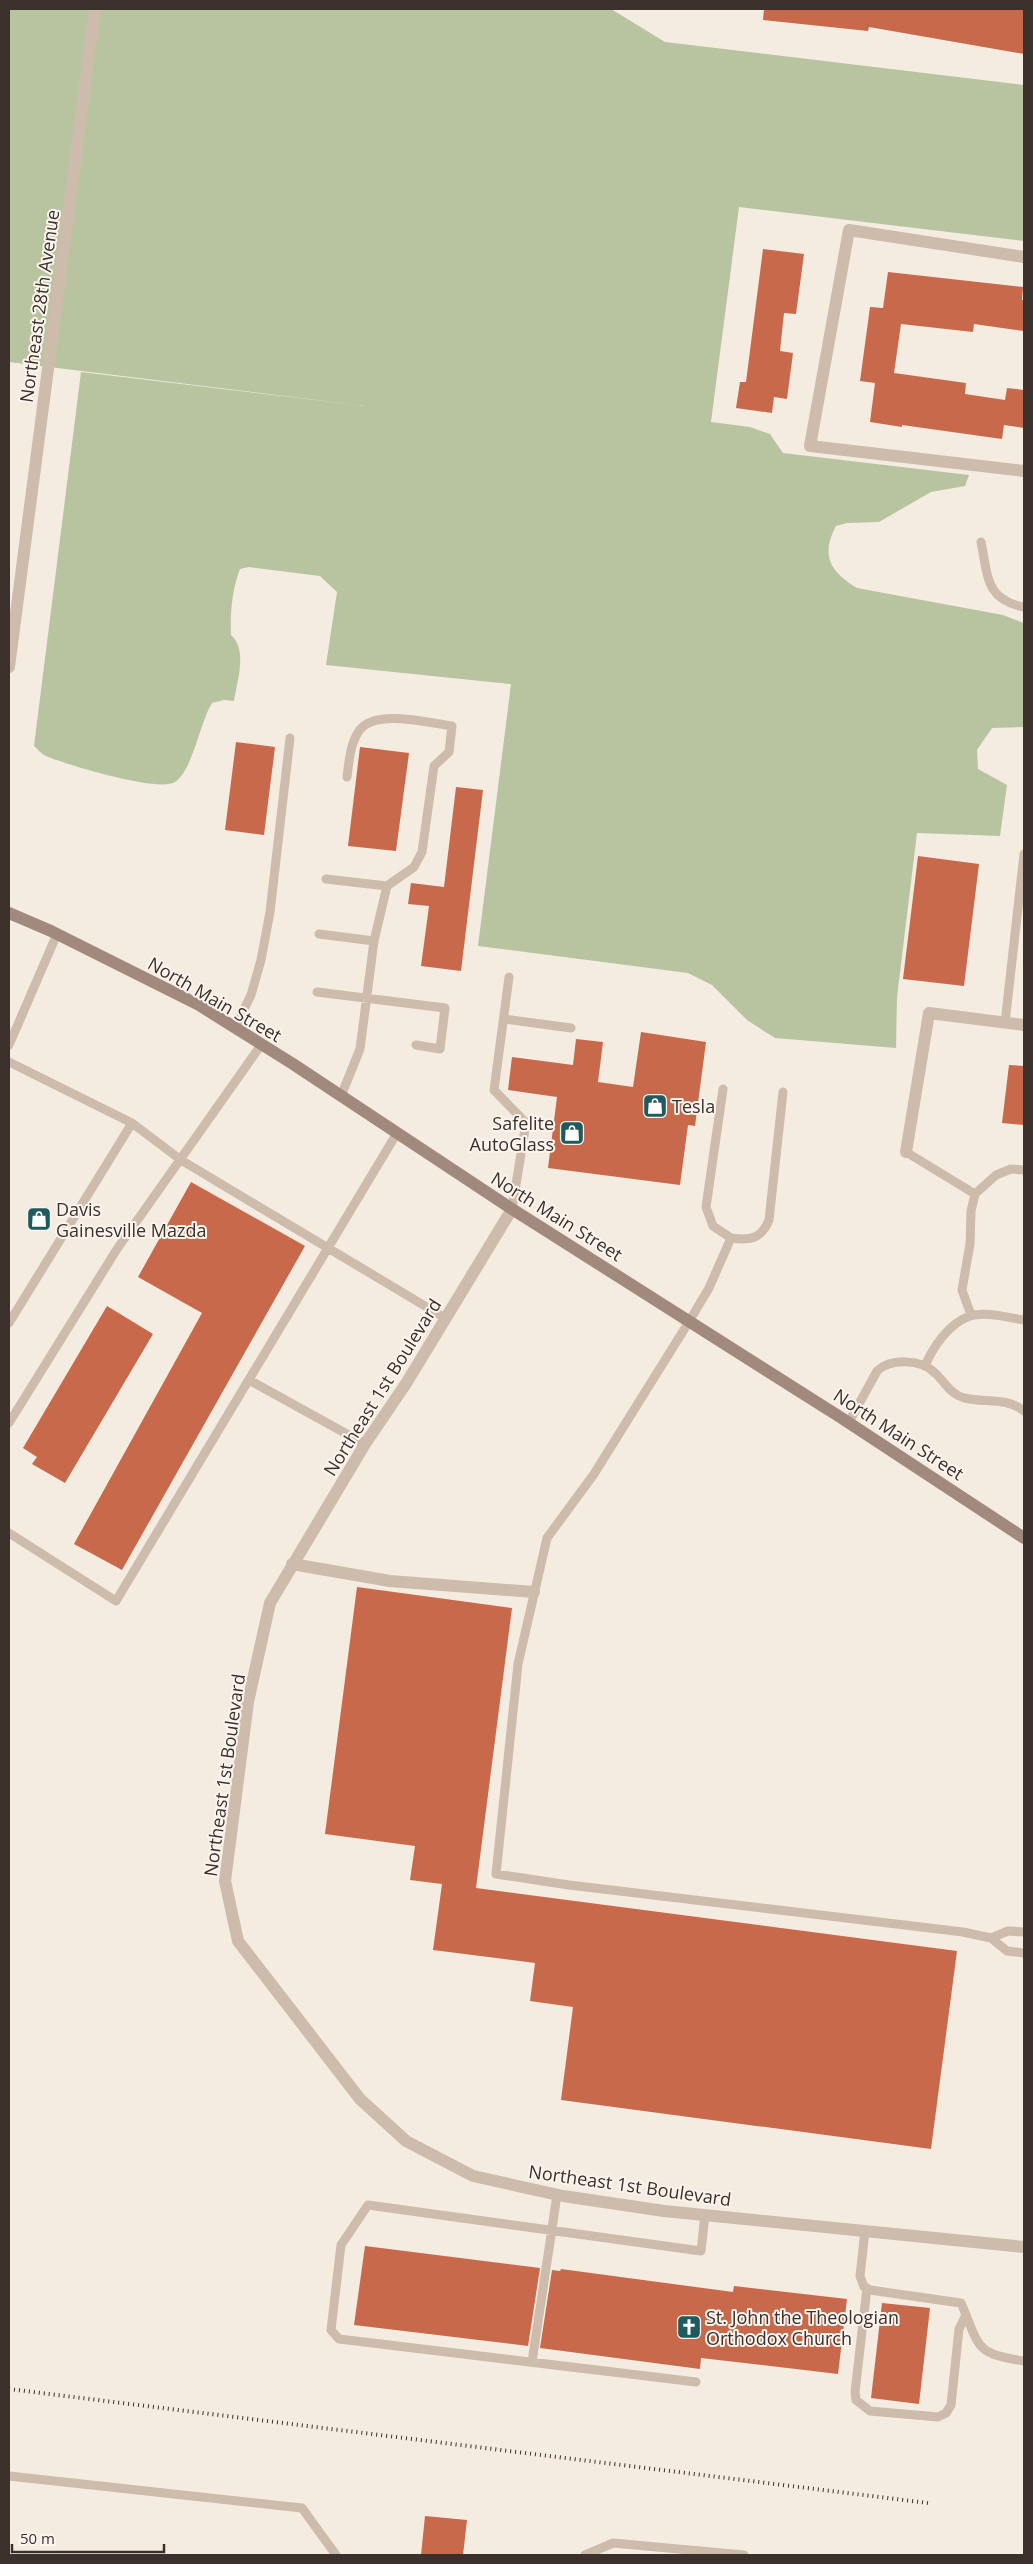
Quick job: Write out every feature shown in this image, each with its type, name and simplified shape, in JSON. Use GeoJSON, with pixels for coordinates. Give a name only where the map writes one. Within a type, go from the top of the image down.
{"type":"FeatureCollection","features":[{"type":"Feature","properties":{"kind":"main road","name":"North Main Street"},"geometry":{"type":"LineString","coordinates":[[9,913],[57,934],[199,1005],[512,1209],[690,1320],[848,1422],[1024,1538]]}},
{"type":"Feature","properties":{"kind":"street","name":"Northeast 28th Avenue"},"geometry":{"type":"LineString","coordinates":[[9,667],[95,9]]}},
{"type":"Feature","properties":{"kind":"street"},"geometry":{"type":"LineString","coordinates":[[1024,257],[849,230],[810,446],[1024,471]]}},
{"type":"Feature","properties":{"kind":"street"},"geometry":{"type":"LineString","coordinates":[[906,1152],[929,1014],[1024,1025]]}},
{"type":"Feature","properties":{"kind":"street","name":"Northeast 1st Boulevard"},"geometry":{"type":"LineString","coordinates":[[512,1209],[365,1444],[270,1603],[248,1702],[224,1881],[238,1941],[360,2099],[406,2141],[474,2176],[557,2195],[705,2215],[1024,2247]]}},
{"type":"Feature","properties":{"kind":"street"},"geometry":{"type":"LineString","coordinates":[[292,1564],[390,1581],[534,1592]]}},
{"type":"Feature","properties":{"kind":"lane"},"geometry":{"type":"LineString","coordinates":[[982,542],[991,587],[1002,601],[1024,607]]}},
{"type":"Feature","properties":{"kind":"lane"},"geometry":{"type":"LineString","coordinates":[[341,1096],[360,1049],[374,941],[387,886],[414,867],[422,852],[434,766],[448,752],[452,726],[385,718],[372,720],[359,731],[352,748],[347,777]]}},
{"type":"Feature","properties":{"kind":"lane"},"geometry":{"type":"LineString","coordinates":[[235,1028],[251,995],[265,941],[290,738]]}},
{"type":"Feature","properties":{"kind":"lane"},"geometry":{"type":"LineString","coordinates":[[1006,1022],[1024,854]]}},
{"type":"Feature","properties":{"kind":"lane"},"geometry":{"type":"LineString","coordinates":[[326,879],[387,886]]}},
{"type":"Feature","properties":{"kind":"lane"},"geometry":{"type":"LineString","coordinates":[[9,1045],[57,934]]}},
{"type":"Feature","properties":{"kind":"lane"},"geometry":{"type":"LineString","coordinates":[[319,934],[374,941]]}},
{"type":"Feature","properties":{"kind":"lane"},"geometry":{"type":"LineString","coordinates":[[509,977],[494,1090],[526,1123],[512,1209]]}},
{"type":"Feature","properties":{"kind":"lane"},"geometry":{"type":"LineString","coordinates":[[317,992],[445,1008],[440,1049],[416,1045]]}},
{"type":"Feature","properties":{"kind":"lane"},"geometry":{"type":"LineString","coordinates":[[504,1019],[571,1028]]}},
{"type":"Feature","properties":{"kind":"lane"},"geometry":{"type":"LineString","coordinates":[[9,1423],[117,1249],[261,1045]]}},
{"type":"Feature","properties":{"kind":"lane"},"geometry":{"type":"LineString","coordinates":[[9,1062],[132,1123],[181,1160],[329,1246],[445,1318]]}},
{"type":"Feature","properties":{"kind":"lane"},"geometry":{"type":"LineString","coordinates":[[723,1089],[706,1207],[713,1226],[731,1238],[741,1240],[758,1238],[764,1232],[768,1220],[783,1092]]}},
{"type":"Feature","properties":{"kind":"lane"},"geometry":{"type":"LineString","coordinates":[[9,1323],[132,1123]]}},
{"type":"Feature","properties":{"kind":"lane"},"geometry":{"type":"LineString","coordinates":[[9,1533],[116,1601],[397,1133]]}},
{"type":"Feature","properties":{"kind":"lane"},"geometry":{"type":"LineString","coordinates":[[906,1152],[975,1194]]}},
{"type":"Feature","properties":{"kind":"lane"},"geometry":{"type":"LineString","coordinates":[[970,1316],[962,1290],[970,1244],[971,1211],[975,1194],[1004,1171],[1011,1169],[1024,1170]]}},
{"type":"Feature","properties":{"kind":"lane"},"geometry":{"type":"LineString","coordinates":[[731,1238],[709,1288],[690,1320],[594,1474],[547,1538],[518,1664],[496,1874],[570,1885],[963,1932],[991,1938],[1007,1951],[1024,1953]]}},
{"type":"Feature","properties":{"kind":"lane"},"geometry":{"type":"LineString","coordinates":[[925,1366],[935,1347],[946,1333],[970,1316],[1024,1320]]}},
{"type":"Feature","properties":{"kind":"lane"},"geometry":{"type":"LineString","coordinates":[[848,1422],[881,1368],[897,1363],[925,1366],[935,1373],[946,1387],[964,1398],[1010,1402],[1024,1411]]}},
{"type":"Feature","properties":{"kind":"lane"},"geometry":{"type":"LineString","coordinates":[[249,1380],[365,1444]]}},
{"type":"Feature","properties":{"kind":"lane"},"geometry":{"type":"LineString","coordinates":[[991,1938],[1008,1930],[1024,1932]]}},
{"type":"Feature","properties":{"kind":"lane"},"geometry":{"type":"LineString","coordinates":[[532,2362],[557,2195]]}},
{"type":"Feature","properties":{"kind":"lane"},"geometry":{"type":"LineString","coordinates":[[696,2382],[339,2340],[331,2330],[341,2245],[368,2204],[550,2232],[702,2251],[705,2215]]}},
{"type":"Feature","properties":{"kind":"lane"},"geometry":{"type":"LineString","coordinates":[[865,2231],[860,2276],[867,2288],[855,2392],[856,2400],[870,2411],[938,2417],[946,2413],[951,2405],[959,2329],[966,2315]]}},
{"type":"Feature","properties":{"kind":"lane"},"geometry":{"type":"LineString","coordinates":[[867,2288],[953,2300],[961,2303],[980,2346],[997,2358],[1024,2361]]}},
{"type":"Feature","properties":{"kind":"lane"},"geometry":{"type":"LineString","coordinates":[[9,2476],[302,2508],[336,2555]]}},
{"type":"Feature","properties":{"kind":"lane"},"geometry":{"type":"LineString","coordinates":[[585,2555],[613,2543],[744,2555]]}},
{"type":"Feature","properties":{"kind":"green space"},"geometry":{"type":"Polygon","coordinates":[[[9,9],[611,9],[665,42],[1024,85],[1024,241],[739,207],[711,422],[750,427],[770,434],[783,453],[969,475],[965,486],[931,492],[879,522],[847,523],[836,526],[829,546],[831,562],[840,576],[857,588],[1003,615],[1024,623],[1023,727],[992,728],[977,750],[978,769],[1007,785],[1000,836],[917,833],[897,997],[896,1048],[775,1038],[747,1020],[712,985],[688,973],[478,946],[511,684],[326,665],[337,592],[320,576],[249,567],[240,569],[233,593],[231,618],[231,635],[236,641],[240,657],[234,701],[224,700],[212,703],[187,767],[175,782],[151,784],[112,776],[46,756],[34,746],[81,372],[366,406],[9,362],[9,9]]]}},
{"type":"Feature","properties":{"kind":"building"},"geometry":{"type":"Polygon","coordinates":[[[764,9],[1024,9],[1024,54],[869,27],[868,31],[763,20],[764,9]]]}},
{"type":"Feature","properties":{"kind":"building"},"geometry":{"type":"Polygon","coordinates":[[[763,249],[804,254],[796,314],[784,313],[780,351],[793,353],[787,399],[774,397],[772,413],[736,408],[740,382],[746,382],[763,249]]]}},
{"type":"Feature","properties":{"kind":"building"},"geometry":{"type":"Polygon","coordinates":[[[888,272],[1023,287],[1024,331],[974,324],[973,332],[901,324],[894,373],[966,383],[965,394],[1005,400],[1007,388],[1024,390],[1024,428],[1004,425],[1002,439],[870,422],[875,383],[860,381],[870,307],[883,308],[888,272]]]}},
{"type":"Feature","properties":{"kind":"building"},"geometry":{"type":"Polygon","coordinates":[[[236,742],[275,747],[264,835],[225,830],[236,742]]]}},
{"type":"Feature","properties":{"kind":"building"},"geometry":{"type":"Polygon","coordinates":[[[360,747],[409,753],[396,851],[348,846],[360,747]]]}},
{"type":"Feature","properties":{"kind":"building"},"geometry":{"type":"Polygon","coordinates":[[[456,787],[483,790],[461,971],[421,966],[429,906],[408,904],[411,883],[444,887],[456,787]]]}},
{"type":"Feature","properties":{"kind":"building"},"geometry":{"type":"Polygon","coordinates":[[[918,856],[979,864],[964,986],[903,979],[918,856]]]}},
{"type":"Feature","properties":{"kind":"building"},"geometry":{"type":"Polygon","coordinates":[[[641,1032],[706,1042],[695,1126],[688,1125],[680,1185],[548,1168],[557,1097],[508,1090],[512,1057],[573,1065],[576,1039],[603,1042],[598,1082],[633,1087],[641,1032]]]}},
{"type":"Feature","properties":{"kind":"building"},"geometry":{"type":"Polygon","coordinates":[[[1009,1065],[1024,1066],[1024,1125],[1002,1123],[1009,1065]]]}},
{"type":"Feature","properties":{"kind":"building"},"geometry":{"type":"Polygon","coordinates":[[[191,1182],[305,1246],[122,1570],[74,1544],[202,1313],[138,1277],[191,1182]]]}},
{"type":"Feature","properties":{"kind":"building"},"geometry":{"type":"Polygon","coordinates":[[[107,1306],[153,1334],[65,1483],[32,1464],[37,1457],[23,1448],[107,1306]]]}},
{"type":"Feature","properties":{"kind":"building"},"geometry":{"type":"Polygon","coordinates":[[[357,1587],[512,1608],[476,1888],[957,1951],[931,2149],[561,2100],[573,2007],[530,2001],[535,1963],[433,1950],[442,1884],[410,1880],[415,1846],[325,1834],[357,1587]]]}},
{"type":"Feature","properties":{"kind":"building"},"geometry":{"type":"Polygon","coordinates":[[[365,2246],[540,2268],[528,2346],[354,2325],[365,2246]]]}},
{"type":"Feature","properties":{"kind":"building"},"geometry":{"type":"Polygon","coordinates":[[[561,2269],[733,2292],[734,2286],[847,2299],[838,2374],[701,2358],[700,2369],[540,2348],[552,2270],[560,2271],[561,2269]]]}},
{"type":"Feature","properties":{"kind":"building"},"geometry":{"type":"Polygon","coordinates":[[[882,2303],[930,2308],[919,2404],[871,2398],[882,2303]]]}},
{"type":"Feature","properties":{"kind":"building"},"geometry":{"type":"Polygon","coordinates":[[[425,2516],[467,2520],[463,2555],[421,2555],[425,2516]]]}},
{"type":"Feature","properties":{"kind":"railway"},"geometry":{"type":"LineString","coordinates":[[9,2389],[928,2503]]}},
{"type":"Feature","properties":{"kind":"place","name":"Tesla"},"geometry":{"type":"Point","coordinates":[655,1106]}},
{"type":"Feature","properties":{"kind":"place","name":"Safelite AutoGlass"},"geometry":{"type":"Point","coordinates":[572,1133]}},
{"type":"Feature","properties":{"kind":"place","name":"Davis Gainesville Mazda"},"geometry":{"type":"Point","coordinates":[39,1219]}},
{"type":"Feature","properties":{"kind":"place","name":"St. John the Theologian Orthodox Church"},"geometry":{"type":"Point","coordinates":[689,2327]}}]}
